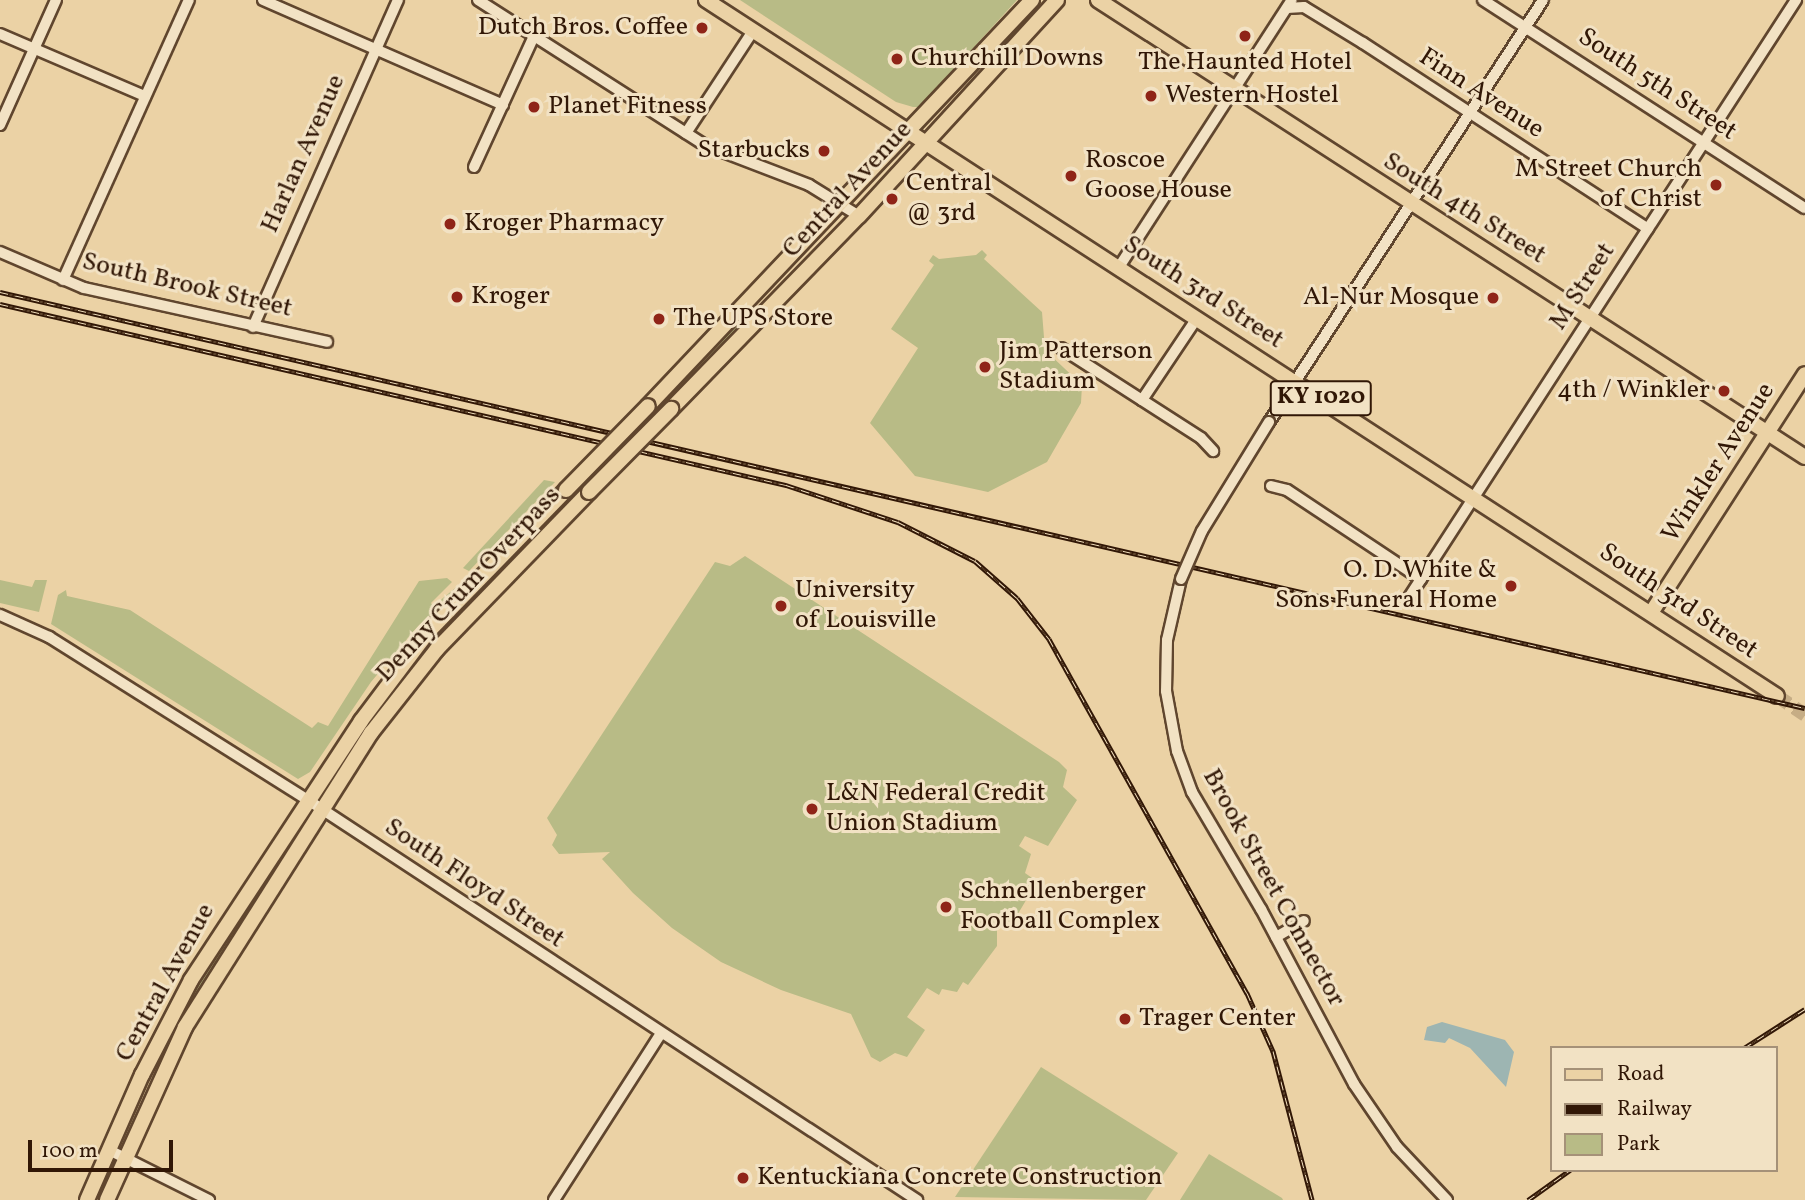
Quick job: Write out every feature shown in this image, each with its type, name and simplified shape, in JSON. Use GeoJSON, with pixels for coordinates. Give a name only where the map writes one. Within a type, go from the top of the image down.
{"type":"FeatureCollection","features":[{"type":"Feature","properties":{"kind":"main road","name":"South 3rd Street"},"geometry":{"type":"LineString","coordinates":[[706,0],[1777,696]]}},
{"type":"Feature","properties":{"kind":"main road","name":"Central Avenue"},"geometry":{"type":"LineString","coordinates":[[648,406],[843,205],[1032,0]]}},
{"type":"Feature","properties":{"kind":"main road","name":"Central Avenue"},"geometry":{"type":"LineString","coordinates":[[671,410],[859,216],[1057,0]]}},
{"type":"Feature","properties":{"kind":"main road","name":"South 4th Street"},"geometry":{"type":"LineString","coordinates":[[1098,0],[1233,90],[1805,457]]}},
{"type":"Feature","properties":{"kind":"main road","name":"Winkler Avenue"},"geometry":{"type":"LineString","coordinates":[[1651,613],[1805,374]]}},
{"type":"Feature","properties":{"kind":"main road","name":"Denny Crum Overpass"},"geometry":{"type":"LineString","coordinates":[[307,800],[428,632],[648,406]]}},
{"type":"Feature","properties":{"kind":"main road","name":"Denny Crum Overpass"},"geometry":{"type":"LineString","coordinates":[[322,810],[404,689],[589,492],[671,410]]}},
{"type":"Feature","properties":{"kind":"main road","name":"Central Avenue"},"geometry":{"type":"LineString","coordinates":[[87,1200],[191,980],[307,800]]}},
{"type":"Feature","properties":{"kind":"main road","name":"Central Avenue"},"geometry":{"type":"LineString","coordinates":[[107,1200],[124,1157],[185,1027],[322,810]]}},
{"type":"Feature","properties":{"kind":"street"},"geometry":{"type":"LineString","coordinates":[[0,125],[56,0]]}},
{"type":"Feature","properties":{"kind":"street"},"geometry":{"type":"LineString","coordinates":[[64,280],[189,0]]}},
{"type":"Feature","properties":{"kind":"street"},"geometry":{"type":"LineString","coordinates":[[263,0],[503,104]]}},
{"type":"Feature","properties":{"kind":"street","name":"Harlan Avenue"},"geometry":{"type":"LineString","coordinates":[[253,327],[398,0]]}},
{"type":"Feature","properties":{"kind":"street"},"geometry":{"type":"LineString","coordinates":[[478,0],[686,133],[739,160],[809,185],[859,216]]}},
{"type":"Feature","properties":{"kind":"street","name":"South 5th Street"},"geometry":{"type":"LineString","coordinates":[[1483,0],[1805,208]]}},
{"type":"Feature","properties":{"kind":"street","name":"Brook Street Connector"},"geometry":{"type":"LineString","coordinates":[[1447,1200],[1384,1129],[1328,1037],[1276,937],[1206,821],[1183,771],[1172,730],[1166,691],[1167,640],[1181,579],[1195,546],[1269,422],[1297,383],[1544,0]]}},
{"type":"Feature","properties":{"kind":"street","name":"M Street"},"geometry":{"type":"LineString","coordinates":[[1408,599],[1796,0]]}},
{"type":"Feature","properties":{"kind":"street"},"geometry":{"type":"LineString","coordinates":[[1119,267],[1289,4]]}},
{"type":"Feature","properties":{"kind":"street","name":"Finn Avenue"},"geometry":{"type":"LineString","coordinates":[[1289,4],[1304,7],[1648,229]]}},
{"type":"Feature","properties":{"kind":"street"},"geometry":{"type":"LineString","coordinates":[[686,133],[753,31]]}},
{"type":"Feature","properties":{"kind":"street"},"geometry":{"type":"LineString","coordinates":[[0,34],[145,96]]}},
{"type":"Feature","properties":{"kind":"street"},"geometry":{"type":"LineString","coordinates":[[474,167],[534,36]]}},
{"type":"Feature","properties":{"kind":"street","name":"South Brook Street"},"geometry":{"type":"LineString","coordinates":[[0,253],[64,280],[253,327],[327,342]]}},
{"type":"Feature","properties":{"kind":"street"},"geometry":{"type":"LineString","coordinates":[[1142,400],[1196,318]]}},
{"type":"Feature","properties":{"kind":"street"},"geometry":{"type":"LineString","coordinates":[[1061,348],[1201,438],[1213,451]]}},
{"type":"Feature","properties":{"kind":"street"},"geometry":{"type":"LineString","coordinates":[[1271,486],[1287,490],[1421,579]]}},
{"type":"Feature","properties":{"kind":"street","name":"South Floyd Street"},"geometry":{"type":"LineString","coordinates":[[0,615],[49,636],[307,800],[660,1035],[917,1200]]}},
{"type":"Feature","properties":{"kind":"street"},"geometry":{"type":"LineString","coordinates":[[1276,937],[1304,921]]}},
{"type":"Feature","properties":{"kind":"street"},"geometry":{"type":"LineString","coordinates":[[554,1200],[660,1035]]}},
{"type":"Feature","properties":{"kind":"street"},"geometry":{"type":"LineString","coordinates":[[109,1150],[209,1200]]}},
{"type":"Feature","properties":{"kind":"green space","name":"Churchill Downs"},"geometry":{"type":"Polygon","coordinates":[[[740,0],[1017,0],[919,107],[913,107],[896,102],[740,0]]]}},
{"type":"Feature","properties":{"kind":"green space","name":"Jim Patterson Stadium"},"geometry":{"type":"Polygon","coordinates":[[[982,250],[987,255],[984,259],[1042,312],[1045,350],[1082,385],[1081,403],[1047,462],[988,492],[915,476],[870,423],[918,348],[891,329],[934,265],[929,261],[933,255],[939,259],[976,255],[982,250]]]}},
{"type":"Feature","properties":{"kind":"green space"},"geometry":{"type":"Polygon","coordinates":[[[752,308],[756,312],[678,390],[674,386],[752,308]]]}},
{"type":"Feature","properties":{"kind":"green space"},"geometry":{"type":"Polygon","coordinates":[[[544,480],[555,482],[469,571],[463,568],[544,480]]]}},
{"type":"Feature","properties":{"kind":"green space"},"geometry":{"type":"Polygon","coordinates":[[[559,504],[563,509],[389,649],[386,644],[559,504]]]}},
{"type":"Feature","properties":{"kind":"green space","name":"L&N Federal Credit Union Stadium"},"geometry":{"type":"Polygon","coordinates":[[[745,556],[1059,762],[1067,770],[1063,787],[1077,800],[1048,846],[1025,836],[1019,846],[1031,854],[1025,873],[1035,880],[1025,902],[1013,922],[997,926],[997,946],[968,985],[963,982],[957,992],[942,989],[939,995],[927,988],[907,1017],[925,1030],[907,1057],[895,1053],[880,1062],[871,1057],[851,1014],[781,990],[721,962],[672,928],[633,893],[602,859],[610,852],[559,854],[552,845],[557,835],[547,818],[715,562],[730,566],[745,556]]]}},
{"type":"Feature","properties":{"kind":"green space"},"geometry":{"type":"Polygon","coordinates":[[[447,578],[452,582],[431,603],[434,607],[371,682],[310,772],[298,779],[51,624],[58,595],[66,590],[67,596],[130,610],[312,728],[318,722],[328,726],[419,581],[447,578]]]}},
{"type":"Feature","properties":{"kind":"green space"},"geometry":{"type":"Polygon","coordinates":[[[0,580],[32,587],[35,580],[47,580],[39,612],[0,603],[0,580]]]}},
{"type":"Feature","properties":{"kind":"green space"},"geometry":{"type":"Polygon","coordinates":[[[247,904],[234,933],[151,1077],[182,1007],[247,904]]]}},
{"type":"Feature","properties":{"kind":"green space"},"geometry":{"type":"Polygon","coordinates":[[[1041,1067],[1178,1153],[1146,1200],[955,1197],[1041,1067]]]}},
{"type":"Feature","properties":{"kind":"green space"},"geometry":{"type":"Polygon","coordinates":[[[1209,1154],[1282,1198],[1283,1200],[1180,1200],[1209,1154]]]}},
{"type":"Feature","properties":{"kind":"water"},"geometry":{"type":"Polygon","coordinates":[[[1442,1022],[1505,1040],[1514,1052],[1506,1087],[1470,1048],[1449,1038],[1445,1043],[1424,1040],[1427,1027],[1442,1022]]]}},
{"type":"Feature","properties":{"kind":"tunnel"},"geometry":{"type":"LineString","coordinates":[[1777,696],[1805,715]]}},
{"type":"Feature","properties":{"kind":"railway"},"geometry":{"type":"LineString","coordinates":[[0,292],[1805,708]]}},
{"type":"Feature","properties":{"kind":"railway"},"geometry":{"type":"LineString","coordinates":[[0,304],[786,485],[898,522],[975,561],[1017,598],[1049,639],[1247,993],[1273,1051],[1312,1200]]}},
{"type":"Feature","properties":{"kind":"railway"},"geometry":{"type":"LineString","coordinates":[[1747,1046],[1805,1009]]}},
{"type":"Feature","properties":{"kind":"railway"},"geometry":{"type":"LineString","coordinates":[[1528,1200],[1567,1172]]}},
{"type":"Feature","properties":{"kind":"place","name":"Dutch Bros. Coffee"},"geometry":{"type":"Point","coordinates":[702,28]}},
{"type":"Feature","properties":{"kind":"place","name":"The Haunted Hotel"},"geometry":{"type":"Point","coordinates":[1245,36]}},
{"type":"Feature","properties":{"kind":"place","name":"Churchill Downs"},"geometry":{"type":"Point","coordinates":[897,59]}},
{"type":"Feature","properties":{"kind":"place","name":"Western Hostel"},"geometry":{"type":"Point","coordinates":[1151,96]}},
{"type":"Feature","properties":{"kind":"place","name":"Planet Fitness"},"geometry":{"type":"Point","coordinates":[534,107]}},
{"type":"Feature","properties":{"kind":"place","name":"Starbucks"},"geometry":{"type":"Point","coordinates":[824,151]}},
{"type":"Feature","properties":{"kind":"place","name":"Roscoe Goose House"},"geometry":{"type":"Point","coordinates":[1071,176]}},
{"type":"Feature","properties":{"kind":"place","name":"M Street Church of Christ"},"geometry":{"type":"Point","coordinates":[1716,185]}},
{"type":"Feature","properties":{"kind":"place","name":"Central @ 3rd"},"geometry":{"type":"Point","coordinates":[892,199]}},
{"type":"Feature","properties":{"kind":"place","name":"Kroger Pharmacy"},"geometry":{"type":"Point","coordinates":[450,224]}},
{"type":"Feature","properties":{"kind":"place","name":"Kroger"},"geometry":{"type":"Point","coordinates":[457,297]}},
{"type":"Feature","properties":{"kind":"place","name":"Al-Nur Mosque"},"geometry":{"type":"Point","coordinates":[1493,298]}},
{"type":"Feature","properties":{"kind":"place","name":"The UPS Store"},"geometry":{"type":"Point","coordinates":[659,319]}},
{"type":"Feature","properties":{"kind":"place","name":"Jim Patterson Stadium"},"geometry":{"type":"Point","coordinates":[985,367]}},
{"type":"Feature","properties":{"kind":"place","name":"4th / Winkler"},"geometry":{"type":"Point","coordinates":[1724,391]}},
{"type":"Feature","properties":{"kind":"place","name":"O. D. White & Sons Funeral Home"},"geometry":{"type":"Point","coordinates":[1511,586]}},
{"type":"Feature","properties":{"kind":"place","name":"University of Louisville"},"geometry":{"type":"Point","coordinates":[781,606]}},
{"type":"Feature","properties":{"kind":"place","name":"L&N Federal Credit Union Stadium"},"geometry":{"type":"Point","coordinates":[812,809]}},
{"type":"Feature","properties":{"kind":"place","name":"Schnellenberger Football Complex"},"geometry":{"type":"Point","coordinates":[946,907]}},
{"type":"Feature","properties":{"kind":"place","name":"Trager Center"},"geometry":{"type":"Point","coordinates":[1125,1019]}},
{"type":"Feature","properties":{"kind":"place","name":"Kentuckiana Concrete Construction"},"geometry":{"type":"Point","coordinates":[743,1178]}}]}
